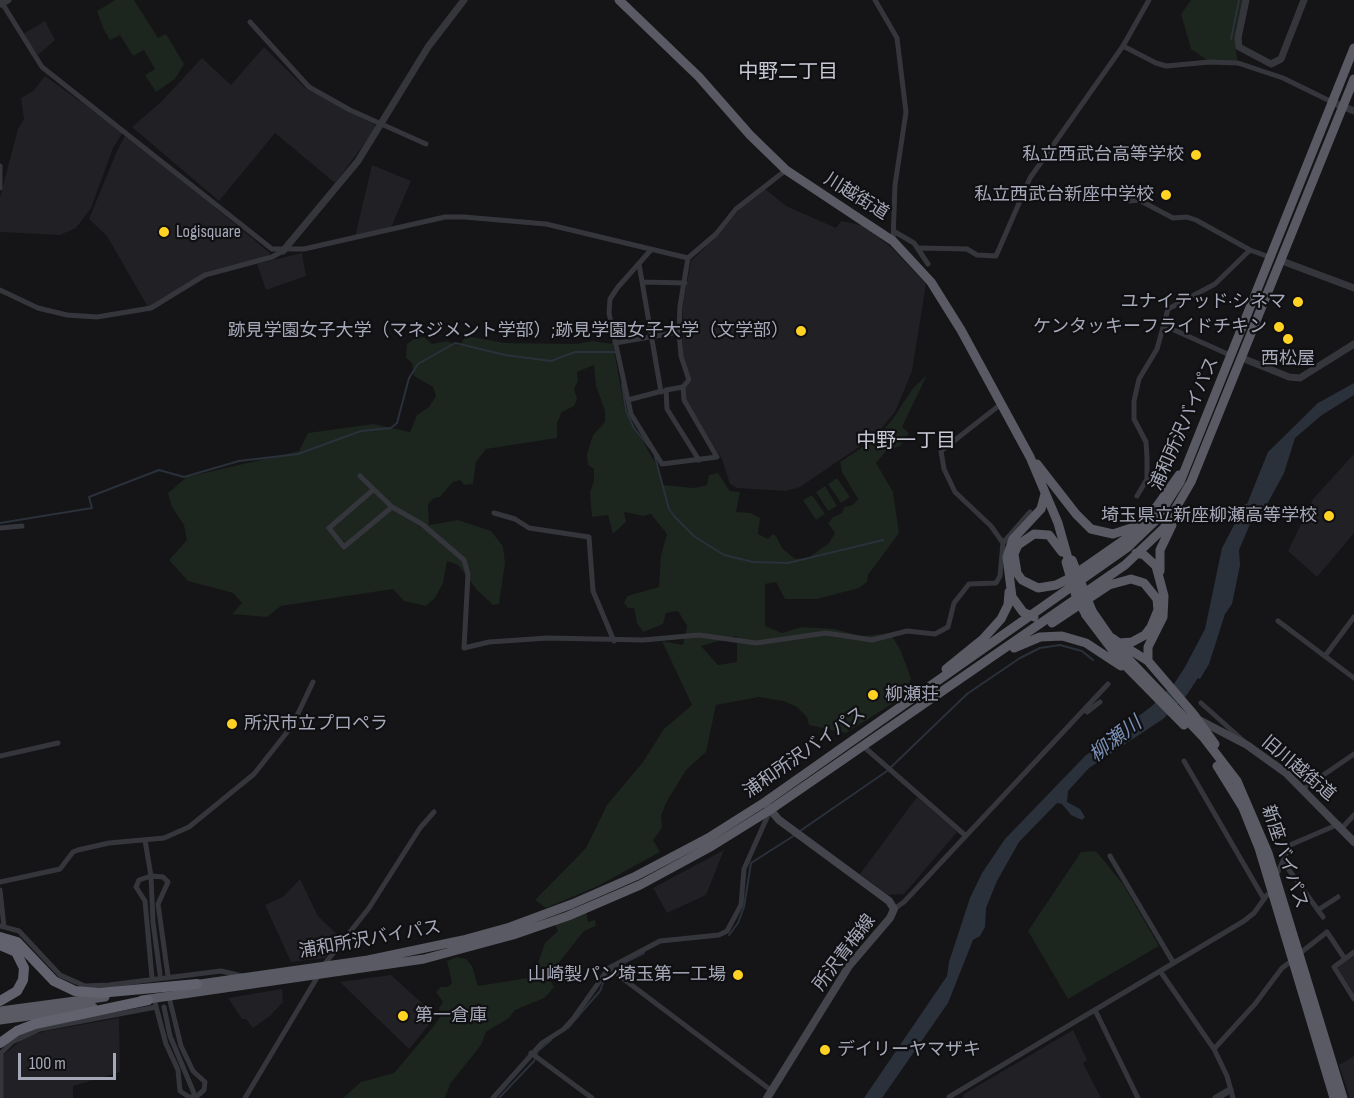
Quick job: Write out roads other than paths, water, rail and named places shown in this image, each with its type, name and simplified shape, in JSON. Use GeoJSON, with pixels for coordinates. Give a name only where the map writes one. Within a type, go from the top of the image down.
{"type":"FeatureCollection","features":[{"type":"Feature","properties":{"kind":"highway","name":"川越街道"},"geometry":{"type":"LineString","coordinates":[[620,0],[699,77],[750,135],[786,170],[894,236],[950,310],[1033,460],[1056,507],[1069,562]]}},
{"type":"Feature","properties":{"kind":"highway","name":"浦和所沢バイパス"},"geometry":{"type":"LineString","coordinates":[[767,806],[863,746],[1092,589],[1156,539],[1177,509],[1210,438],[1272,258],[1354,48]]}},
{"type":"Feature","properties":{"kind":"highway","name":"浦和所沢バイパス"},"geometry":{"type":"LineString","coordinates":[[0,1011],[248,977],[424,959],[513,935],[640,885],[687,861],[767,806],[891,714],[1128,547],[1155,521],[1171,500],[1282,261],[1354,79]]}},
{"type":"Feature","properties":{"kind":"highway"},"geometry":{"type":"LineString","coordinates":[[1144,675],[1148,647],[1163,617],[1164,596],[1160,574],[1160,550],[1193,488],[1210,438]]}},
{"type":"Feature","properties":{"kind":"highway"},"geometry":{"type":"LineString","coordinates":[[1069,562],[1058,544],[1049,535],[1040,533],[1024,538],[1014,554],[1014,565],[1022,580],[1029,585],[1046,588],[1056,585],[1091,564],[1127,538],[1157,506],[1192,456]]}},
{"type":"Feature","properties":{"kind":"highway","name":"川越街道"},"geometry":{"type":"LineString","coordinates":[[1033,460],[1058,523],[1069,562],[1089,613],[1129,662]]}},
{"type":"Feature","properties":{"kind":"highway"},"geometry":{"type":"LineString","coordinates":[[1033,460],[1076,514],[1091,529],[1113,534],[1128,531],[1143,521]]}},
{"type":"Feature","properties":{"kind":"highway"},"geometry":{"type":"LineString","coordinates":[[1044,487],[1041,509],[1009,546],[1006,569],[1009,589],[1017,607],[1031,616],[1046,615],[1092,589]]}},
{"type":"Feature","properties":{"kind":"highway"},"geometry":{"type":"LineString","coordinates":[[1062,594],[1119,557],[1139,554],[1152,560],[1160,574]]}},
{"type":"Feature","properties":{"kind":"highway"},"geometry":{"type":"LineString","coordinates":[[936,696],[1109,585],[1131,579],[1144,583],[1152,590],[1157,599],[1158,610],[1145,636],[1132,642],[1119,643]]}},
{"type":"Feature","properties":{"kind":"highway"},"geometry":{"type":"LineString","coordinates":[[891,714],[995,628],[1006,612],[1009,589]]}},
{"type":"Feature","properties":{"kind":"highway","name":"川越街道"},"geometry":{"type":"LineString","coordinates":[[1089,613],[1129,662]]}},
{"type":"Feature","properties":{"kind":"highway"},"geometry":{"type":"LineString","coordinates":[[1089,613],[1107,645],[1144,675]]}},
{"type":"Feature","properties":{"kind":"highway"},"geometry":{"type":"LineString","coordinates":[[1105,632],[1119,643],[1144,675]]}},
{"type":"Feature","properties":{"kind":"highway"},"geometry":{"type":"LineString","coordinates":[[1014,648],[1040,637],[1075,638],[1144,675]]}},
{"type":"Feature","properties":{"kind":"highway","name":"新座バイパス"},"geometry":{"type":"LineString","coordinates":[[1129,662],[1209,744],[1237,781],[1268,853],[1334,1098]]}},
{"type":"Feature","properties":{"kind":"highway","name":"新座バイパス"},"geometry":{"type":"LineString","coordinates":[[1187,720],[1243,808],[1297,957],[1343,1098]]}},
{"type":"Feature","properties":{"kind":"highway"},"geometry":{"type":"LineString","coordinates":[[1,930],[17,942],[48,976],[60,985],[75,991],[99,993],[197,984]]}},
{"type":"Feature","properties":{"kind":"highway"},"geometry":{"type":"LineString","coordinates":[[0,945],[11,948],[20,957],[24,974],[17,991],[0,1001]]}},
{"type":"Feature","properties":{"kind":"highway","name":"浦和所沢バイパス"},"geometry":{"type":"LineString","coordinates":[[0,1020],[152,1002],[169,996],[321,971]]}},
{"type":"Feature","properties":{"kind":"highway"},"geometry":{"type":"LineString","coordinates":[[0,1043],[17,1031],[35,1024],[152,1002]]}},
{"type":"Feature","properties":{"kind":"main road","name":"旧川越街道"},"geometry":{"type":"LineString","coordinates":[[1187,720],[1247,745],[1303,789],[1354,842]]}},
{"type":"Feature","properties":{"kind":"main road","name":"所沢青梅線"},"geometry":{"type":"LineString","coordinates":[[767,806],[779,820],[889,901],[894,909],[890,918],[849,966],[770,1094]]}},
{"type":"Feature","properties":{"kind":"street"},"geometry":{"type":"LineString","coordinates":[[284,251],[358,161],[428,47],[464,0]]}},
{"type":"Feature","properties":{"kind":"street"},"geometry":{"type":"LineString","coordinates":[[875,0],[897,38],[898,69],[905,103],[905,120],[895,185],[894,236],[920,249],[968,249],[977,255],[996,256],[1030,178],[1123,46],[1149,0]]}},
{"type":"Feature","properties":{"kind":"street"},"geometry":{"type":"LineString","coordinates":[[1246,0],[1238,38],[1239,46],[1271,64],[1281,59],[1304,0]]}},
{"type":"Feature","properties":{"kind":"street"},"geometry":{"type":"LineString","coordinates":[[3,2],[42,67],[153,153],[264,244],[284,251]]}},
{"type":"Feature","properties":{"kind":"street"},"geometry":{"type":"LineString","coordinates":[[250,22],[309,87],[426,144]]}},
{"type":"Feature","properties":{"kind":"street"},"geometry":{"type":"LineString","coordinates":[[1123,46],[1166,66],[1226,61],[1249,66],[1283,78],[1354,111]]}},
{"type":"Feature","properties":{"kind":"street"},"geometry":{"type":"LineString","coordinates":[[0,166],[0,188]]}},
{"type":"Feature","properties":{"kind":"street"},"geometry":{"type":"LineString","coordinates":[[628,400],[683,387],[689,380],[681,356],[679,332],[680,306],[688,258],[716,234],[736,209],[786,170]]}},
{"type":"Feature","properties":{"kind":"street"},"geometry":{"type":"LineString","coordinates":[[1130,201],[1139,200],[1173,218],[1187,217],[1196,220],[1250,250],[1352,288],[1354,278]]}},
{"type":"Feature","properties":{"kind":"street"},"geometry":{"type":"LineString","coordinates":[[0,290],[38,308],[67,315],[97,316],[151,308],[205,275],[272,257],[284,251],[390,232],[445,217],[546,224],[650,251],[688,258]]}},
{"type":"Feature","properties":{"kind":"street"},"geometry":{"type":"LineString","coordinates":[[912,259],[920,249]]}},
{"type":"Feature","properties":{"kind":"street"},"geometry":{"type":"LineString","coordinates":[[920,249],[928,264]]}},
{"type":"Feature","properties":{"kind":"street"},"geometry":{"type":"LineString","coordinates":[[1137,496],[1147,479],[1148,459],[1146,442],[1134,419],[1134,400],[1139,379],[1156,348],[1168,309],[1215,284],[1250,250]]}},
{"type":"Feature","properties":{"kind":"street"},"geometry":{"type":"LineString","coordinates":[[650,251],[610,299],[609,312],[628,400],[640,432],[662,464],[717,457],[684,400],[683,387]]}},
{"type":"Feature","properties":{"kind":"street"},"geometry":{"type":"LineString","coordinates":[[639,264],[651,337],[667,409],[699,460]]}},
{"type":"Feature","properties":{"kind":"street"},"geometry":{"type":"LineString","coordinates":[[642,282],[685,283]]}},
{"type":"Feature","properties":{"kind":"street"},"geometry":{"type":"LineString","coordinates":[[1163,325],[1289,377],[1300,378],[1354,344]]}},
{"type":"Feature","properties":{"kind":"street"},"geometry":{"type":"LineString","coordinates":[[615,343],[679,332]]}},
{"type":"Feature","properties":{"kind":"street"},"geometry":{"type":"LineString","coordinates":[[1001,404],[941,451],[944,469],[955,492],[991,526],[1003,543]]}},
{"type":"Feature","properties":{"kind":"street"},"geometry":{"type":"LineString","coordinates":[[360,476],[392,507],[422,524],[453,549],[467,567],[464,648],[489,642],[548,638],[614,641],[688,635],[756,643],[826,633],[872,640],[907,631],[935,634],[948,627],[954,603],[969,584],[996,583],[1000,576],[1003,543],[1030,512]]}},
{"type":"Feature","properties":{"kind":"street"},"geometry":{"type":"LineString","coordinates":[[373,490],[329,528],[344,547],[392,507]]}},
{"type":"Feature","properties":{"kind":"street"},"geometry":{"type":"LineString","coordinates":[[494,513],[515,519],[529,528],[590,537],[593,591],[614,641]]}},
{"type":"Feature","properties":{"kind":"street"},"geometry":{"type":"LineString","coordinates":[[0,528],[22,525]]}},
{"type":"Feature","properties":{"kind":"street"},"geometry":{"type":"LineString","coordinates":[[1325,656],[1354,617]]}},
{"type":"Feature","properties":{"kind":"street"},"geometry":{"type":"LineString","coordinates":[[1278,621],[1354,678]]}},
{"type":"Feature","properties":{"kind":"street"},"geometry":{"type":"LineString","coordinates":[[0,882],[60,869],[73,852],[78,850],[109,843],[164,838],[181,832],[254,774],[292,726],[313,682]]}},
{"type":"Feature","properties":{"kind":"street"},"geometry":{"type":"LineString","coordinates":[[894,909],[966,836],[1108,684]]}},
{"type":"Feature","properties":{"kind":"street"},"geometry":{"type":"LineString","coordinates":[[1076,720],[1100,702]]}},
{"type":"Feature","properties":{"kind":"street"},"geometry":{"type":"LineString","coordinates":[[1201,703],[1241,736],[1247,745]]}},
{"type":"Feature","properties":{"kind":"street"},"geometry":{"type":"LineString","coordinates":[[0,756],[58,743]]}},
{"type":"Feature","properties":{"kind":"street"},"geometry":{"type":"LineString","coordinates":[[863,746],[966,836]]}},
{"type":"Feature","properties":{"kind":"street"},"geometry":{"type":"LineString","coordinates":[[1303,789],[1354,754]]}},
{"type":"Feature","properties":{"kind":"street"},"geometry":{"type":"LineString","coordinates":[[949,1097],[956,1095],[1244,921],[1265,897],[1184,761]]}},
{"type":"Feature","properties":{"kind":"street"},"geometry":{"type":"LineString","coordinates":[[493,1098],[531,1053],[564,1029],[609,968],[660,941],[719,935],[727,931],[741,905],[744,869],[767,806]]}},
{"type":"Feature","properties":{"kind":"street"},"geometry":{"type":"LineString","coordinates":[[244,1098],[321,971],[369,908],[420,828],[434,812]]}},
{"type":"Feature","properties":{"kind":"street"},"geometry":{"type":"LineString","coordinates":[[1278,873],[1290,845],[1341,826],[1354,815]]}},
{"type":"Feature","properties":{"kind":"street"},"geometry":{"type":"LineString","coordinates":[[145,840],[151,876],[153,922],[160,974]]}},
{"type":"Feature","properties":{"kind":"street"},"geometry":{"type":"LineString","coordinates":[[1110,856],[1173,962]]}},
{"type":"Feature","properties":{"kind":"street"},"geometry":{"type":"LineString","coordinates":[[1284,863],[1323,917]]}},
{"type":"Feature","properties":{"kind":"street"},"geometry":{"type":"LineString","coordinates":[[152,978],[146,904],[136,886],[139,880],[151,876],[163,877],[168,882],[158,904],[168,976]]}},
{"type":"Feature","properties":{"kind":"street"},"geometry":{"type":"LineString","coordinates":[[0,890],[1,930],[19,931],[60,975],[75,983],[96,986],[221,971],[248,977]]}},
{"type":"Feature","properties":{"kind":"street"},"geometry":{"type":"LineString","coordinates":[[1318,910],[1338,897]]}},
{"type":"Feature","properties":{"kind":"street"},"geometry":{"type":"LineString","coordinates":[[1214,1048],[1255,1004],[1282,968],[1327,932],[1345,959]]}},
{"type":"Feature","properties":{"kind":"street"},"geometry":{"type":"LineString","coordinates":[[1354,952],[1334,967],[1354,999]]}},
{"type":"Feature","properties":{"kind":"street"},"geometry":{"type":"LineString","coordinates":[[609,968],[770,1094]]}},
{"type":"Feature","properties":{"kind":"street"},"geometry":{"type":"LineString","coordinates":[[1160,971],[1214,1048],[1233,1098]]}},
{"type":"Feature","properties":{"kind":"street"},"geometry":{"type":"LineString","coordinates":[[1,1098],[0,1054],[12,1042],[40,1029],[152,1002],[166,1044],[178,1070],[180,1091],[189,1097],[196,1097],[204,1090],[205,1082],[191,1069],[181,1046],[169,996]]}},
{"type":"Feature","properties":{"kind":"street"},"geometry":{"type":"LineString","coordinates":[[164,1007],[170,1036],[196,1097]]}},
{"type":"Feature","properties":{"kind":"street"},"geometry":{"type":"LineString","coordinates":[[1095,1010],[1138,1098]]}},
{"type":"Feature","properties":{"kind":"street"},"geometry":{"type":"LineString","coordinates":[[531,1053],[591,1098]]}},
{"type":"Feature","properties":{"kind":"street"},"geometry":{"type":"LineString","coordinates":[[1216,1098],[1230,1090]]}},
{"type":"Feature","properties":{"kind":"water","name":"柳瀬川"},"geometry":{"type":"Polygon","coordinates":[[[1354,383],[1354,395],[1322,415],[1295,438],[1284,473],[1264,510],[1250,524],[1239,550],[1240,565],[1232,604],[1225,614],[1209,664],[1200,679],[1198,678],[1186,696],[1163,719],[1089,768],[1068,791],[1067,802],[1080,809],[1085,817],[1082,820],[1071,815],[1062,804],[1057,803],[1019,842],[997,881],[986,908],[985,927],[980,936],[973,940],[948,1003],[882,1098],[864,1098],[947,976],[949,962],[970,898],[982,873],[1005,839],[1085,756],[1152,706],[1174,684],[1185,667],[1205,629],[1222,548],[1247,504],[1268,452],[1318,403],[1354,383]]]}},
{"type":"Feature","properties":{"kind":"waterway"},"geometry":{"type":"LineString","coordinates":[[1231,39],[1239,0]]}},
{"type":"Feature","properties":{"kind":"waterway"},"geometry":{"type":"LineString","coordinates":[[0,523],[92,508],[89,497],[159,470],[184,477],[239,461],[298,454],[361,431],[391,428],[397,423],[409,378],[418,364],[455,343],[505,355],[551,361],[575,352],[615,352]]}},
{"type":"Feature","properties":{"kind":"waterway"},"geometry":{"type":"LineString","coordinates":[[622,384],[626,411],[634,428],[649,447]]}},
{"type":"Feature","properties":{"kind":"waterway"},"geometry":{"type":"LineString","coordinates":[[655,457],[669,509],[695,537],[724,555],[753,562],[788,563],[883,540]]}},
{"type":"Feature","properties":{"kind":"waterway"},"geometry":{"type":"LineString","coordinates":[[800,831],[887,771],[967,694],[1020,658],[1040,648],[1060,645],[1082,651],[1093,660]]}},
{"type":"Feature","properties":{"kind":"waterway"},"geometry":{"type":"LineString","coordinates":[[729,935],[738,923],[744,907],[751,863],[795,835]]}},
{"type":"Feature","properties":{"kind":"waterway"},"geometry":{"type":"LineString","coordinates":[[612,969],[644,953]]}},
{"type":"Feature","properties":{"kind":"waterway"},"geometry":{"type":"LineString","coordinates":[[568,1028],[600,991],[606,975]]}},
{"type":"Feature","properties":{"kind":"waterway"},"geometry":{"type":"LineString","coordinates":[[499,1098],[534,1061],[538,1051],[551,1040]]}},
{"type":"Feature","properties":{"kind":"place","name":"私立西武台高等学校"},"geometry":{"type":"Point","coordinates":[1196,155]}},
{"type":"Feature","properties":{"kind":"place","name":"私立西武台新座中学校"},"geometry":{"type":"Point","coordinates":[1166,195]}},
{"type":"Feature","properties":{"kind":"place","name":"Logisquare"},"geometry":{"type":"Point","coordinates":[164,232]}},
{"type":"Feature","properties":{"kind":"place","name":"ユナイテッド·シネマ"},"geometry":{"type":"Point","coordinates":[1298,302]}},
{"type":"Feature","properties":{"kind":"place","name":"ケンタッキーフライドチキン"},"geometry":{"type":"Point","coordinates":[1279,327]}},
{"type":"Feature","properties":{"kind":"place","name":"跡見学園女子大学（マネジメント学部）;跡見学園女子大学（文学部）"},"geometry":{"type":"Point","coordinates":[801,331]}},
{"type":"Feature","properties":{"kind":"place","name":"西松屋"},"geometry":{"type":"Point","coordinates":[1288,339]}},
{"type":"Feature","properties":{"kind":"place","name":"埼玉県立新座柳瀬高等学校"},"geometry":{"type":"Point","coordinates":[1329,516]}},
{"type":"Feature","properties":{"kind":"place","name":"柳瀬荘"},"geometry":{"type":"Point","coordinates":[873,695]}},
{"type":"Feature","properties":{"kind":"place","name":"所沢市立プロペラ"},"geometry":{"type":"Point","coordinates":[232,724]}},
{"type":"Feature","properties":{"kind":"place","name":"山崎製パン埼玉第一工場"},"geometry":{"type":"Point","coordinates":[738,975]}},
{"type":"Feature","properties":{"kind":"place","name":"第一倉庫"},"geometry":{"type":"Point","coordinates":[403,1016]}},
{"type":"Feature","properties":{"kind":"place","name":"デイリーヤマザキ"},"geometry":{"type":"Point","coordinates":[825,1050]}},
{"type":"Feature","properties":{"kind":"district","name":"中野二丁目"},"geometry":{"type":"Point","coordinates":[788,73]}},
{"type":"Feature","properties":{"kind":"district","name":"中野一丁目"},"geometry":{"type":"Point","coordinates":[906,442]}}]}
